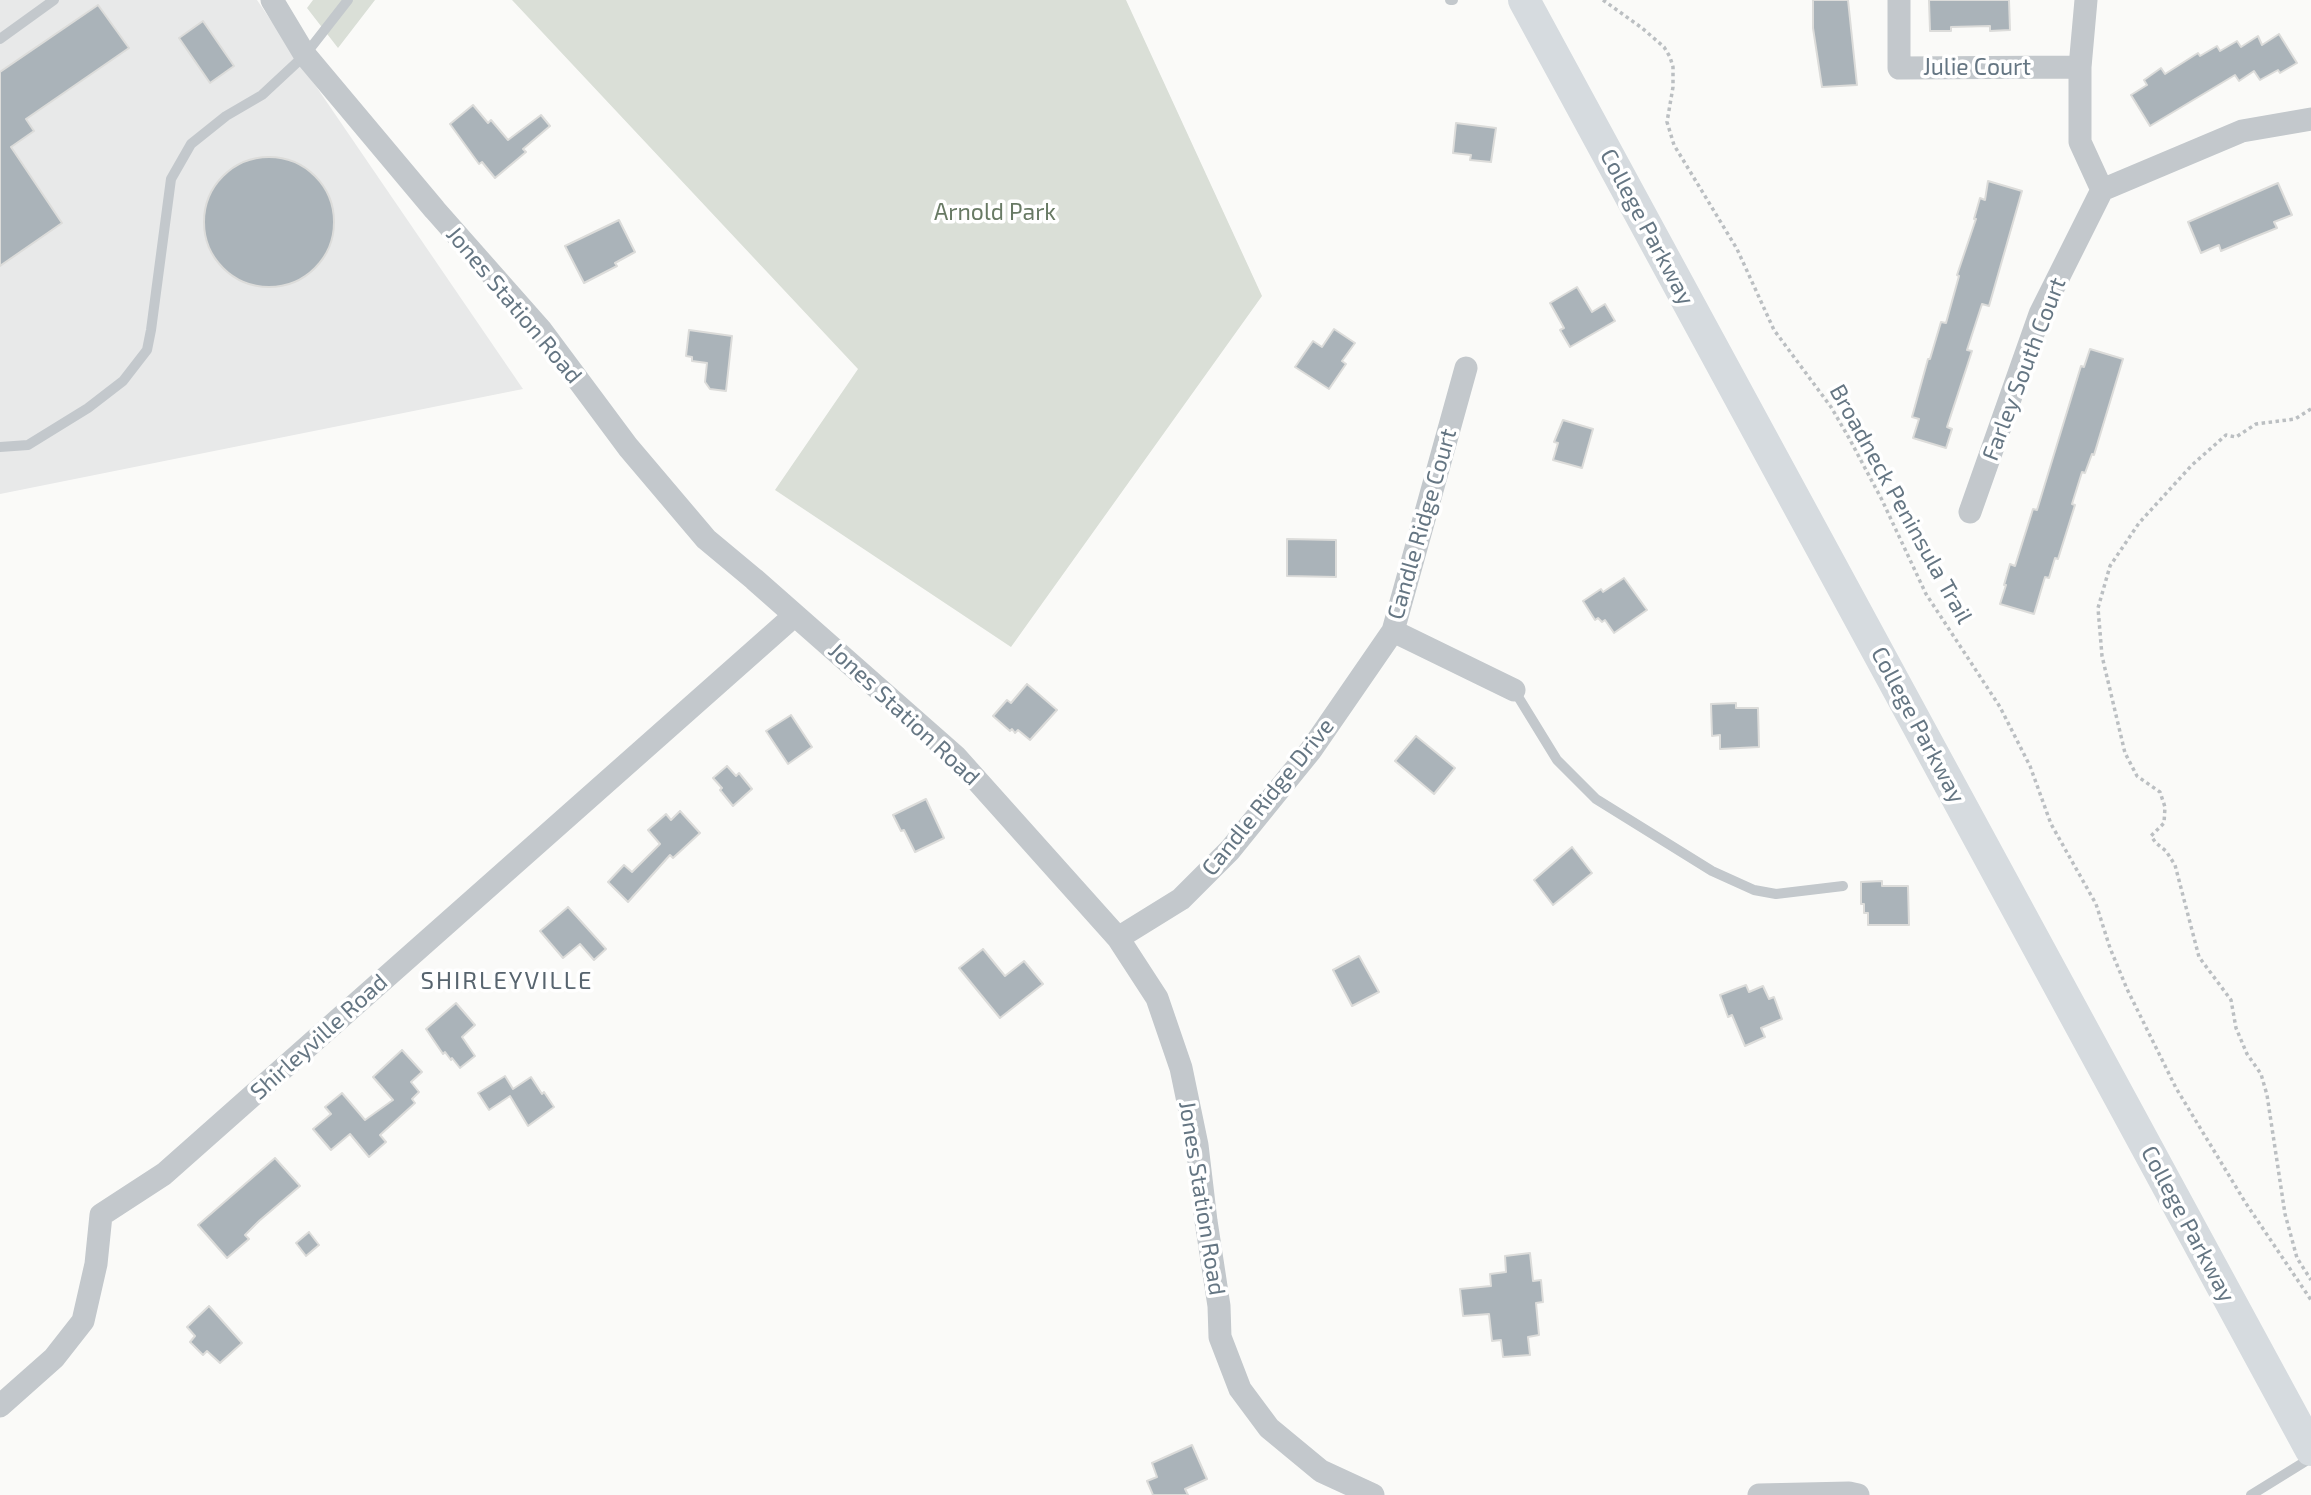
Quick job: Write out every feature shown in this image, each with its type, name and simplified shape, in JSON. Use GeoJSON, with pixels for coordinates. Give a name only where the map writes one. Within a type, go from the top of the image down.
{"type":"FeatureCollection","features":[{"type":"Feature","properties":{"kind":"main road","name":"College Parkway"},"geometry":{"type":"LineString","coordinates":[[1524,0],[2311,1450]]}},
{"type":"Feature","properties":{"kind":"street","name":"Jones Station Road"},"geometry":{"type":"LineString","coordinates":[[272,0],[304,55],[541,330],[628,447],[706,540],[956,757],[1118,938],[1157,998],[1181,1068],[1197,1145],[1219,1306],[1220,1337],[1240,1389],[1269,1428],[1321,1471],[1373,1495]]}},
{"type":"Feature","properties":{"kind":"street","name":"Julie Court"},"geometry":{"type":"LineString","coordinates":[[1899,0],[1899,68],[2080,67]]}},
{"type":"Feature","properties":{"kind":"street"},"geometry":{"type":"LineString","coordinates":[[2086,0],[2080,67],[2080,142],[2102,190],[2242,131],[2311,119]]}},
{"type":"Feature","properties":{"kind":"street","name":"Farley South Court"},"geometry":{"type":"LineString","coordinates":[[1970,512],[2040,314],[2102,190]]}},
{"type":"Feature","properties":{"kind":"street","name":"Candle Ridge Court"},"geometry":{"type":"LineString","coordinates":[[1466,368],[1393,631],[1514,690]]}},
{"type":"Feature","properties":{"kind":"street","name":"Shirleyville Road"},"geometry":{"type":"LineString","coordinates":[[0,1406],[54,1358],[83,1321],[96,1264],[101,1215],[164,1174],[795,615]]}},
{"type":"Feature","properties":{"kind":"street","name":"Candle Ridge Drive"},"geometry":{"type":"LineString","coordinates":[[1118,938],[1181,899],[1230,850],[1311,750],[1393,631]]}},
{"type":"Feature","properties":{"kind":"street"},"geometry":{"type":"LineString","coordinates":[[1759,1495],[1858,1495]]}},
{"type":"Feature","properties":{"kind":"lane"},"geometry":{"type":"LineString","coordinates":[[0,39],[54,0]]}},
{"type":"Feature","properties":{"kind":"lane"},"geometry":{"type":"LineString","coordinates":[[0,447],[28,445],[88,408],[123,381],[147,350],[171,179],[191,144],[226,116],[262,95],[304,55],[348,0]]}},
{"type":"Feature","properties":{"kind":"lane"},"geometry":{"type":"LineString","coordinates":[[1514,690],[1557,760],[1596,799],[1712,871],[1754,890],[1776,894],[1843,886]]}},
{"type":"Feature","properties":{"kind":"lane"},"geometry":{"type":"LineString","coordinates":[[2251,1495],[2311,1458]]}},
{"type":"Feature","properties":{"kind":"path","name":"Broadneck Peninsula Trail"},"geometry":{"type":"LineString","coordinates":[[1603,0],[1664,47],[1673,67],[1673,87],[1667,122],[1674,145],[1737,249],[1774,330],[1831,407],[1849,438],[1882,500],[1926,594],[2000,707],[2030,766],[2051,824],[2096,904],[2127,989],[2176,1088],[2245,1202],[2311,1300]]}},
{"type":"Feature","properties":{"kind":"path"},"geometry":{"type":"LineString","coordinates":[[2311,409],[2295,419],[2256,424],[2236,437],[2226,435],[2192,466],[2139,523],[2110,566],[2098,608],[2102,656],[2125,753],[2137,776],[2160,792],[2165,807],[2164,823],[2151,835],[2156,843],[2166,850],[2175,866],[2199,957],[2231,1000],[2236,1028],[2247,1054],[2261,1074],[2267,1095],[2285,1214],[2297,1258],[2311,1280]]}},
{"type":"Feature","properties":{"kind":"shaded area"},"geometry":{"type":"Polygon","coordinates":[[[0,0],[257,0],[523,389],[0,494],[0,0]]]}},
{"type":"Feature","properties":{"kind":"green space"},"geometry":{"type":"Polygon","coordinates":[[[313,0],[375,0],[338,48],[307,8],[313,0]]]}},
{"type":"Feature","properties":{"kind":"green space","name":"Arnold Park"},"geometry":{"type":"Polygon","coordinates":[[[512,0],[1126,0],[1262,296],[1011,647],[775,490],[858,369],[512,0]]]}},
{"type":"Feature","properties":{"kind":"building"},"geometry":{"type":"Polygon","coordinates":[[[1813,0],[1848,0],[1857,85],[1822,87],[1813,28],[1813,0]]]}},
{"type":"Feature","properties":{"kind":"building"},"geometry":{"type":"Polygon","coordinates":[[[1929,0],[2009,0],[2010,30],[1990,31],[1990,26],[1951,27],[1951,31],[1930,31],[1929,0]]]}},
{"type":"Feature","properties":{"kind":"building"},"geometry":{"type":"Polygon","coordinates":[[[98,5],[129,48],[26,119],[34,131],[11,147],[62,223],[0,266],[0,72],[98,5]]]}},
{"type":"Feature","properties":{"kind":"building"},"geometry":{"type":"Polygon","coordinates":[[[203,21],[234,66],[210,83],[179,38],[203,21]]]}},
{"type":"Feature","properties":{"kind":"building"},"geometry":{"type":"Polygon","coordinates":[[[2279,34],[2297,63],[2280,73],[2278,70],[2260,80],[2254,71],[2239,81],[2235,75],[2150,126],[2131,95],[2147,85],[2144,80],[2161,68],[2165,74],[2198,53],[2200,56],[2217,46],[2220,51],[2237,41],[2241,47],[2258,36],[2262,45],[2279,34]]]}},
{"type":"Feature","properties":{"kind":"building"},"geometry":{"type":"Polygon","coordinates":[[[473,105],[488,123],[491,120],[508,140],[541,115],[550,126],[523,149],[526,152],[495,178],[482,162],[479,164],[450,124],[473,105]]]}},
{"type":"Feature","properties":{"kind":"building"},"geometry":{"type":"Polygon","coordinates":[[[1456,123],[1496,128],[1491,162],[1470,160],[1471,155],[1453,153],[1456,123]]]}},
{"type":"Feature","properties":{"kind":"building"},"geometry":{"type":"Polygon","coordinates":[[[269,157],[294,162],[315,176],[329,197],[334,222],[329,247],[315,268],[294,282],[269,287],[244,282],[223,268],[209,247],[204,222],[209,197],[223,176],[244,162],[269,157]]]}},
{"type":"Feature","properties":{"kind":"building"},"geometry":{"type":"Polygon","coordinates":[[[1988,181],[2022,191],[1989,306],[1982,304],[1967,350],[1972,351],[1947,427],[1952,429],[1946,448],[1913,438],[1919,419],[1912,417],[1941,322],[1946,323],[1959,276],[1957,275],[1976,219],[1980,198],[1985,200],[1988,181]]]}},
{"type":"Feature","properties":{"kind":"building"},"geometry":{"type":"Polygon","coordinates":[[[2278,183],[2292,215],[2274,222],[2277,228],[2221,251],[2219,245],[2201,253],[2188,222],[2278,183]]]}},
{"type":"Feature","properties":{"kind":"building"},"geometry":{"type":"Polygon","coordinates":[[[619,220],[635,252],[615,263],[617,266],[584,283],[565,246],[619,220]]]}},
{"type":"Feature","properties":{"kind":"building"},"geometry":{"type":"Polygon","coordinates":[[[1577,287],[1592,312],[1605,304],[1615,321],[1570,347],[1560,330],[1564,328],[1550,303],[1577,287]]]}},
{"type":"Feature","properties":{"kind":"building"},"geometry":{"type":"Polygon","coordinates":[[[1334,329],[1355,343],[1342,361],[1346,364],[1329,389],[1295,367],[1313,341],[1322,347],[1334,329]]]}},
{"type":"Feature","properties":{"kind":"building"},"geometry":{"type":"Polygon","coordinates":[[[689,330],[732,336],[726,391],[710,389],[705,382],[707,363],[692,361],[692,357],[686,356],[689,330]]]}},
{"type":"Feature","properties":{"kind":"building"},"geometry":{"type":"Polygon","coordinates":[[[2090,349],[2123,359],[2094,455],[2092,454],[2085,473],[2082,472],[2058,559],[2055,558],[2049,578],[2045,577],[2034,614],[2000,604],[2004,585],[2010,564],[2015,566],[2033,509],[2037,510],[2081,366],[2084,367],[2090,349]]]}},
{"type":"Feature","properties":{"kind":"building"},"geometry":{"type":"Polygon","coordinates":[[[1563,420],[1593,429],[1582,468],[1553,460],[1558,443],[1554,442],[1563,420]]]}},
{"type":"Feature","properties":{"kind":"building"},"geometry":{"type":"Polygon","coordinates":[[[1287,539],[1336,540],[1336,577],[1287,576],[1287,539]]]}},
{"type":"Feature","properties":{"kind":"building"},"geometry":{"type":"Polygon","coordinates":[[[1624,578],[1647,610],[1614,633],[1605,620],[1595,620],[1583,601],[1624,578]]]}},
{"type":"Feature","properties":{"kind":"building"},"geometry":{"type":"Polygon","coordinates":[[[1027,684],[1057,710],[1030,740],[1018,730],[1015,733],[1012,729],[1010,731],[993,716],[1007,700],[1011,703],[1027,684]]]}},
{"type":"Feature","properties":{"kind":"building"},"geometry":{"type":"Polygon","coordinates":[[[1736,703],[1736,708],[1758,708],[1759,747],[1720,749],[1720,735],[1712,736],[1711,704],[1736,703]]]}},
{"type":"Feature","properties":{"kind":"building"},"geometry":{"type":"Polygon","coordinates":[[[791,715],[812,747],[788,764],[766,731],[791,715]]]}},
{"type":"Feature","properties":{"kind":"building"},"geometry":{"type":"Polygon","coordinates":[[[1416,736],[1455,768],[1434,794],[1395,761],[1416,736]]]}},
{"type":"Feature","properties":{"kind":"building"},"geometry":{"type":"Polygon","coordinates":[[[727,766],[736,776],[739,773],[752,789],[733,806],[713,778],[727,766]]]}},
{"type":"Feature","properties":{"kind":"building"},"geometry":{"type":"Polygon","coordinates":[[[926,799],[944,838],[915,852],[893,815],[926,799]]]}},
{"type":"Feature","properties":{"kind":"building"},"geometry":{"type":"Polygon","coordinates":[[[680,811],[700,833],[673,858],[670,855],[628,902],[608,882],[624,865],[632,872],[660,844],[648,830],[666,814],[671,820],[680,811]]]}},
{"type":"Feature","properties":{"kind":"building"},"geometry":{"type":"Polygon","coordinates":[[[1572,847],[1592,873],[1553,905],[1534,880],[1572,847]]]}},
{"type":"Feature","properties":{"kind":"building"},"geometry":{"type":"Polygon","coordinates":[[[1882,881],[1882,886],[1908,886],[1909,925],[1868,925],[1868,913],[1864,913],[1864,904],[1861,904],[1861,882],[1882,881]]]}},
{"type":"Feature","properties":{"kind":"building"},"geometry":{"type":"Polygon","coordinates":[[[568,907],[606,949],[594,960],[580,944],[563,958],[540,931],[568,907]]]}},
{"type":"Feature","properties":{"kind":"building"},"geometry":{"type":"Polygon","coordinates":[[[983,949],[1005,976],[1024,961],[1043,984],[1000,1018],[959,968],[983,949]]]}},
{"type":"Feature","properties":{"kind":"building"},"geometry":{"type":"Polygon","coordinates":[[[1359,956],[1379,992],[1352,1006],[1333,970],[1359,956]]]}},
{"type":"Feature","properties":{"kind":"building"},"geometry":{"type":"Polygon","coordinates":[[[1746,985],[1749,992],[1763,986],[1769,999],[1774,997],[1782,1019],[1761,1028],[1765,1037],[1745,1046],[1732,1015],[1728,1017],[1720,995],[1746,985]]]}},
{"type":"Feature","properties":{"kind":"building"},"geometry":{"type":"Polygon","coordinates":[[[456,1003],[475,1025],[462,1037],[475,1056],[460,1068],[445,1052],[443,1054],[426,1029],[456,1003]]]}},
{"type":"Feature","properties":{"kind":"building"},"geometry":{"type":"Polygon","coordinates":[[[402,1050],[422,1072],[411,1082],[419,1092],[412,1099],[415,1103],[380,1135],[386,1142],[369,1157],[350,1134],[331,1150],[313,1129],[331,1114],[325,1107],[342,1093],[365,1120],[393,1100],[373,1077],[402,1050]]]}},
{"type":"Feature","properties":{"kind":"building"},"geometry":{"type":"Polygon","coordinates":[[[505,1076],[513,1089],[531,1077],[554,1107],[528,1126],[510,1096],[489,1110],[478,1093],[505,1076]]]}},
{"type":"Feature","properties":{"kind":"building"},"geometry":{"type":"Polygon","coordinates":[[[275,1158],[300,1186],[259,1221],[245,1235],[249,1239],[227,1258],[198,1225],[275,1158]]]}},
{"type":"Feature","properties":{"kind":"building"},"geometry":{"type":"Polygon","coordinates":[[[309,1232],[319,1245],[306,1256],[296,1243],[309,1232]]]}},
{"type":"Feature","properties":{"kind":"building"},"geometry":{"type":"Polygon","coordinates":[[[1530,1253],[1533,1281],[1541,1280],[1543,1302],[1536,1303],[1539,1335],[1528,1337],[1530,1355],[1503,1357],[1501,1340],[1492,1341],[1489,1314],[1463,1316],[1460,1289],[1491,1286],[1490,1274],[1506,1272],[1505,1256],[1530,1253]]]}},
{"type":"Feature","properties":{"kind":"building"},"geometry":{"type":"Polygon","coordinates":[[[209,1306],[242,1343],[220,1363],[207,1351],[203,1355],[190,1342],[195,1336],[187,1327],[209,1306]]]}},
{"type":"Feature","properties":{"kind":"building"},"geometry":{"type":"Polygon","coordinates":[[[1192,1445],[1207,1479],[1185,1489],[1188,1495],[1153,1495],[1147,1481],[1157,1477],[1152,1463],[1192,1445]]]}},
{"type":"Feature","properties":{"kind":"district","name":"SHIRLEYVILLE"},"geometry":{"type":"Point","coordinates":[507,981]}}]}
